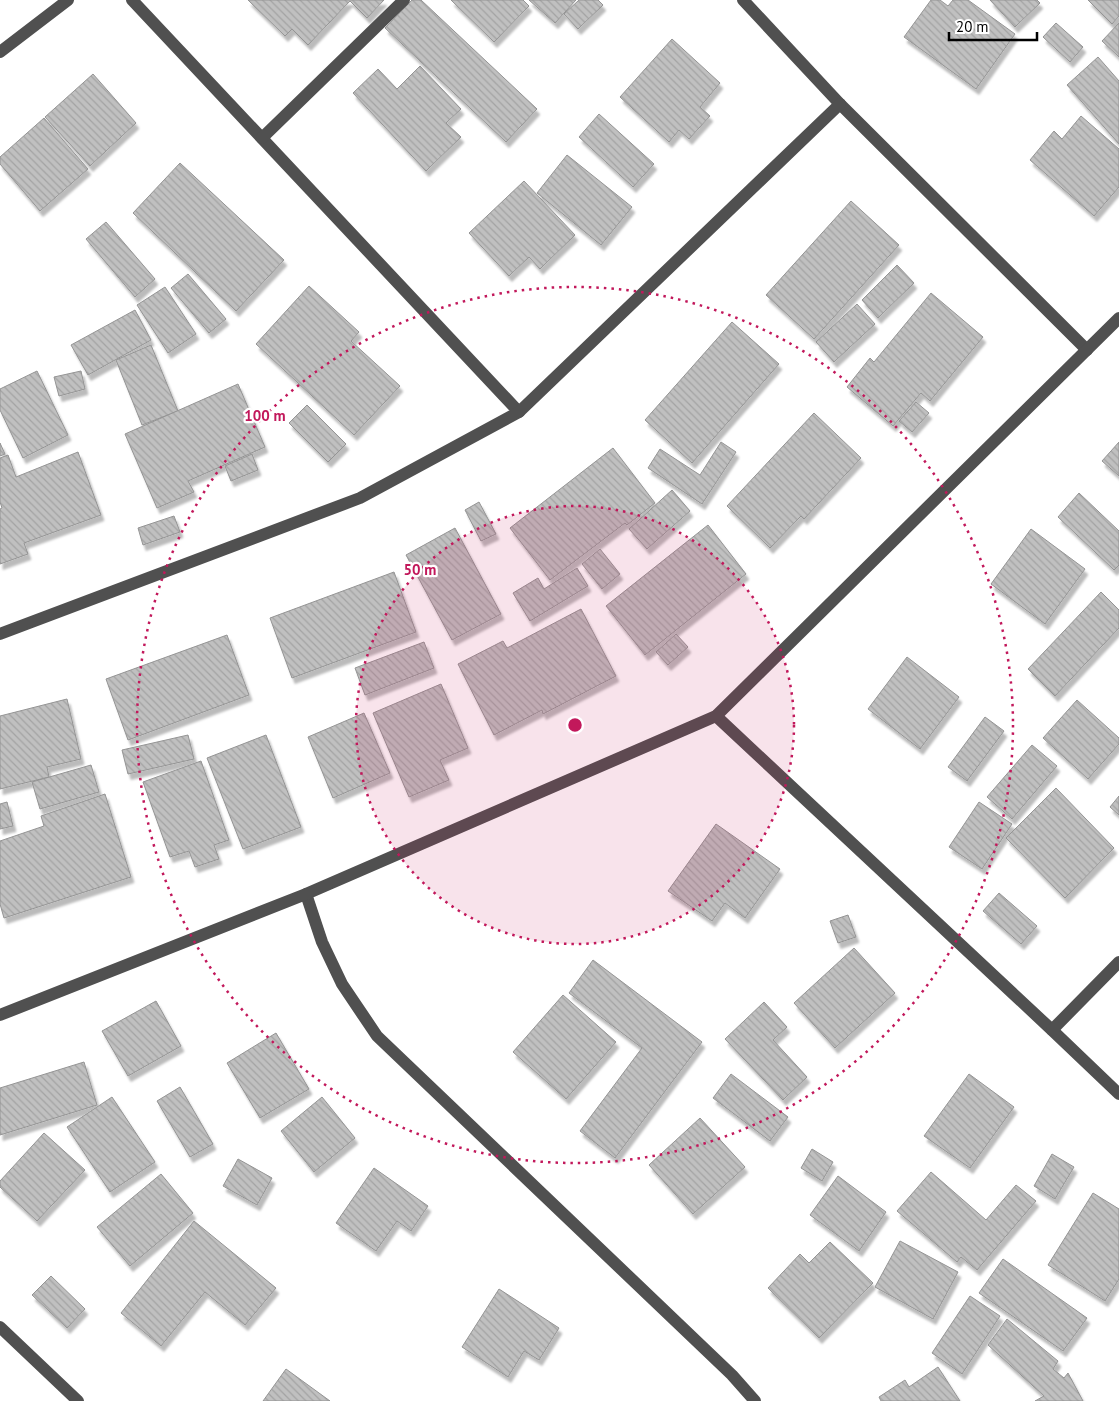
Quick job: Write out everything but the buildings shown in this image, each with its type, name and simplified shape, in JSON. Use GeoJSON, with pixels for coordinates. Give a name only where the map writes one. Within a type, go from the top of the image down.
{"type":"FeatureCollection","features":[{"type":"Feature","properties":{"kind":"street"},"geometry":{"type":"LineString","coordinates":[[0,52],[68,0]]}},
{"type":"Feature","properties":{"kind":"street"},"geometry":{"type":"LineString","coordinates":[[132,0],[520,412]]}},
{"type":"Feature","properties":{"kind":"street"},"geometry":{"type":"LineString","coordinates":[[262,138],[404,0]]}},
{"type":"Feature","properties":{"kind":"street"},"geometry":{"type":"LineString","coordinates":[[743,0],[840,104],[1087,350]]}},
{"type":"Feature","properties":{"kind":"street"},"geometry":{"type":"LineString","coordinates":[[0,634],[360,498],[520,412],[840,104]]}},
{"type":"Feature","properties":{"kind":"street"},"geometry":{"type":"LineString","coordinates":[[0,1015],[306,894],[716,716],[1119,318]]}},
{"type":"Feature","properties":{"kind":"street"},"geometry":{"type":"LineString","coordinates":[[716,716],[1119,1094]]}},
{"type":"Feature","properties":{"kind":"street"},"geometry":{"type":"LineString","coordinates":[[306,894],[322,942],[342,984],[377,1036],[732,1375],[755,1401]]}},
{"type":"Feature","properties":{"kind":"street"},"geometry":{"type":"LineString","coordinates":[[1052,1030],[1119,962]]}},
{"type":"Feature","properties":{"kind":"street"},"geometry":{"type":"LineString","coordinates":[[0,1327],[78,1401]]}}]}
